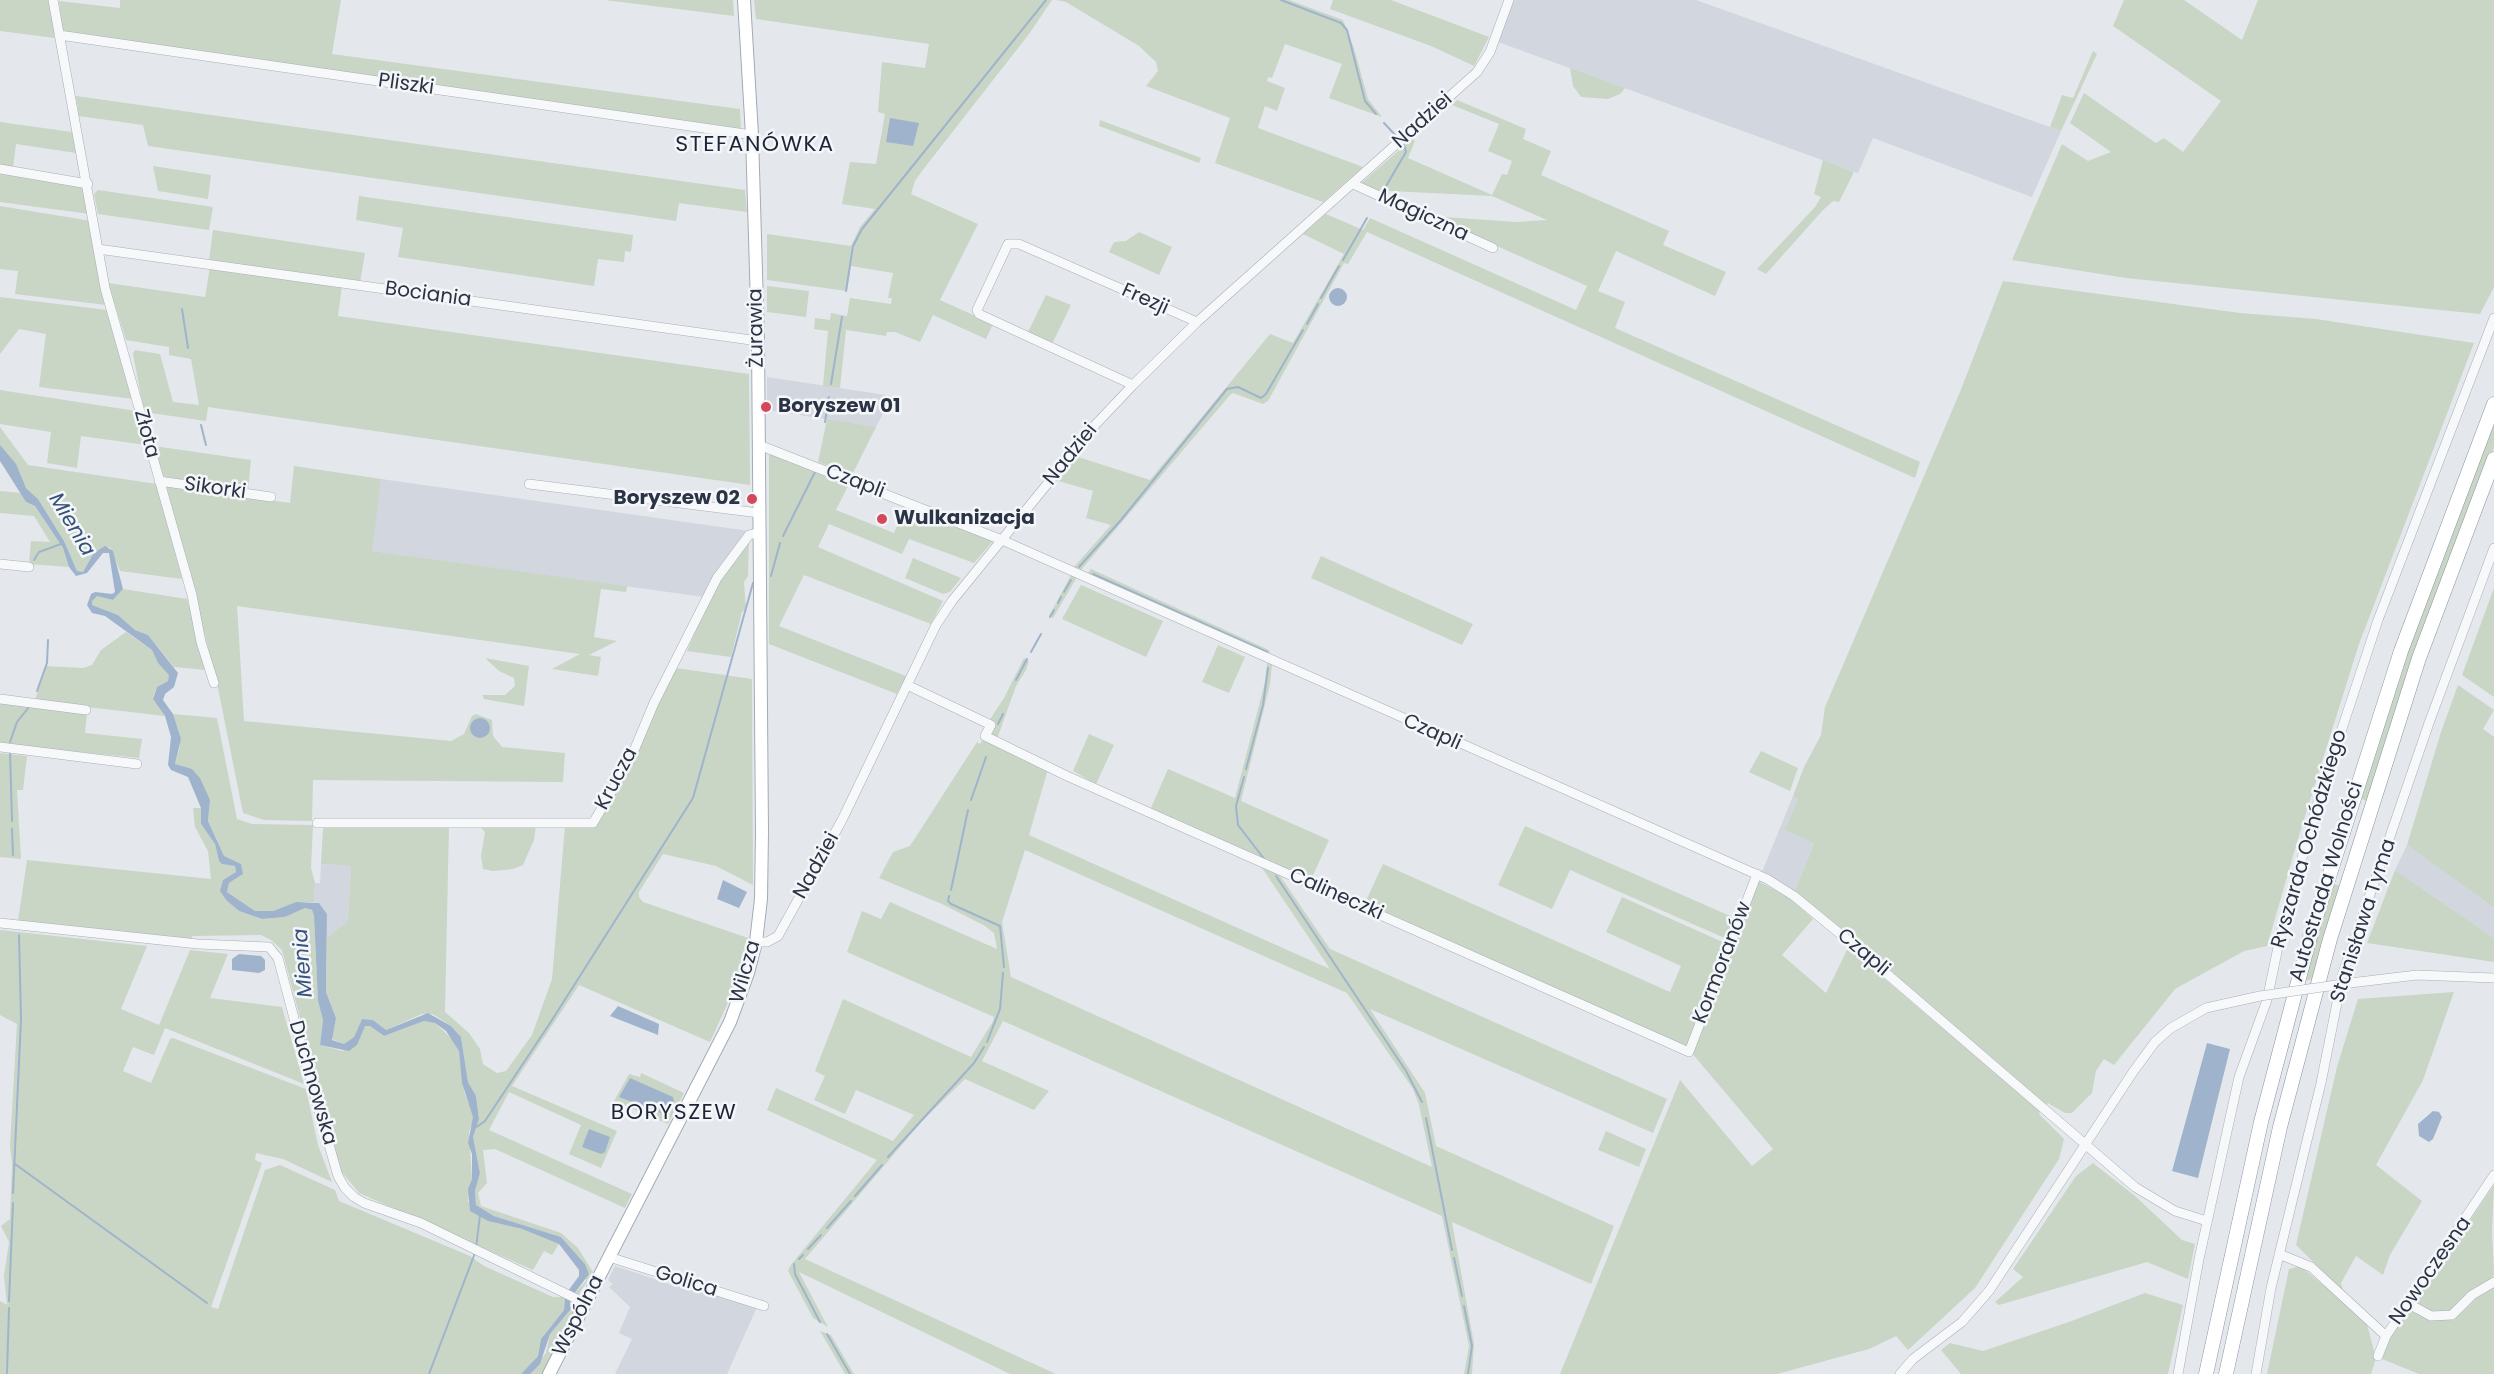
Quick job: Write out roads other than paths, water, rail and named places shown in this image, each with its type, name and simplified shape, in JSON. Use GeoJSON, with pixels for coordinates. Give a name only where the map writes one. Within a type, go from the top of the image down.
{"type":"FeatureCollection","features":[{"type":"Feature","properties":{"kind":"highway","name":"Autostrada Wolności"},"geometry":{"type":"LineString","coordinates":[[2206,1374],[2260,1122],[2320,902],[2401,651],[2494,404]]}},
{"type":"Feature","properties":{"kind":"highway","name":"Autostrada Wolności"},"geometry":{"type":"LineString","coordinates":[[2226,1374],[2280,1127],[2332,929],[2415,669],[2494,459]]}},
{"type":"Feature","properties":{"kind":"main road","name":"Żurawia"},"geometry":{"type":"LineString","coordinates":[[744,0],[752,135],[762,446],[759,513],[760,657]]}},
{"type":"Feature","properties":{"kind":"main road","name":"Wilcza"},"geometry":{"type":"LineString","coordinates":[[609,1257],[730,1022],[748,973],[756,942],[761,899],[760,657]]}},
{"type":"Feature","properties":{"kind":"main road","name":"Wspólna"},"geometry":{"type":"LineString","coordinates":[[549,1374],[581,1301],[609,1257]]}},
{"type":"Feature","properties":{"kind":"street","name":"Złota"},"geometry":{"type":"LineString","coordinates":[[53,0],[105,288],[192,595],[201,642],[214,683]]}},
{"type":"Feature","properties":{"kind":"street","name":"Nadziei"},"geometry":{"type":"LineString","coordinates":[[756,942],[771,941],[779,934],[842,820],[936,625],[951,601],[1096,424],[1133,385],[1197,322],[1480,69],[1490,52],[1509,0]]}},
{"type":"Feature","properties":{"kind":"street","name":"Pliszki"},"geometry":{"type":"LineString","coordinates":[[59,35],[752,135]]}},
{"type":"Feature","properties":{"kind":"street"},"geometry":{"type":"LineString","coordinates":[[0,168],[88,184]]}},
{"type":"Feature","properties":{"kind":"street","name":"Magiczna"},"geometry":{"type":"LineString","coordinates":[[1353,184],[1493,248]]}},
{"type":"Feature","properties":{"kind":"street","name":"Frezji"},"geometry":{"type":"LineString","coordinates":[[1133,385],[978,312],[1008,244],[1018,244],[1197,322]]}},
{"type":"Feature","properties":{"kind":"street","name":"Bociania"},"geometry":{"type":"LineString","coordinates":[[98,249],[758,341]]}},
{"type":"Feature","properties":{"kind":"street","name":"Ryszarda Ochódzkiego"},"geometry":{"type":"LineString","coordinates":[[2178,1374],[2207,1221],[2239,1077],[2267,1000],[2287,909],[2331,757],[2381,611],[2494,318]]}},
{"type":"Feature","properties":{"kind":"street","name":"Czapli"},"geometry":{"type":"LineString","coordinates":[[762,446],[1002,540],[1527,775],[1757,874],[1794,897],[1844,937],[2135,1187],[2158,1203],[2207,1221]]}},
{"type":"Feature","properties":{"kind":"street","name":"Sikorki"},"geometry":{"type":"LineString","coordinates":[[159,481],[271,497]]}},
{"type":"Feature","properties":{"kind":"street"},"geometry":{"type":"LineString","coordinates":[[529,484],[759,513]]}},
{"type":"Feature","properties":{"kind":"street","name":"Krucza"},"geometry":{"type":"LineString","coordinates":[[317,823],[593,823],[630,760],[658,694],[717,578],[749,535],[760,532]]}},
{"type":"Feature","properties":{"kind":"street","name":"Stanisława Tyma"},"geometry":{"type":"LineString","coordinates":[[2256,1374],[2279,1254],[2321,1083],[2343,973],[2429,723],[2494,548]]}},
{"type":"Feature","properties":{"kind":"street"},"geometry":{"type":"LineString","coordinates":[[0,564],[29,567]]}},
{"type":"Feature","properties":{"kind":"street","name":"Calineczki"},"geometry":{"type":"LineString","coordinates":[[907,685],[991,725],[985,736],[1078,781],[1689,1052]]}},
{"type":"Feature","properties":{"kind":"street"},"geometry":{"type":"LineString","coordinates":[[0,699],[86,710]]}},
{"type":"Feature","properties":{"kind":"street"},"geometry":{"type":"LineString","coordinates":[[0,747],[137,764]]}},
{"type":"Feature","properties":{"kind":"street","name":"Kormoranów"},"geometry":{"type":"LineString","coordinates":[[1689,1052],[1757,874]]}},
{"type":"Feature","properties":{"kind":"street","name":"Duchnowska"},"geometry":{"type":"LineString","coordinates":[[0,923],[198,944],[270,947],[278,958],[338,1176],[345,1188],[364,1203],[421,1223],[581,1301]]}},
{"type":"Feature","properties":{"kind":"street"},"geometry":{"type":"LineString","coordinates":[[1900,1374],[1921,1353],[1962,1322],[1989,1292],[2143,1056],[2171,1028],[2206,1008],[2260,996],[2417,975],[2494,978]]}},
{"type":"Feature","properties":{"kind":"street","name":"Nowoczesna"},"geometry":{"type":"LineString","coordinates":[[2378,1356],[2386,1336],[2494,1175]]}},
{"type":"Feature","properties":{"kind":"street","name":"Nowoczesna"},"geometry":{"type":"LineString","coordinates":[[2279,1254],[2311,1267],[2386,1336]]}},
{"type":"Feature","properties":{"kind":"street","name":"Golica"},"geometry":{"type":"LineString","coordinates":[[609,1257],[764,1306]]}},
{"type":"Feature","properties":{"kind":"street"},"geometry":{"type":"LineString","coordinates":[[2409,1304],[2431,1316],[2452,1315],[2472,1295],[2494,1282]]}},
{"type":"Feature","properties":{"kind":"water"},"geometry":{"type":"Polygon","coordinates":[[[890,118],[919,123],[913,146],[886,142],[890,118]]]}},
{"type":"Feature","properties":{"kind":"water"},"geometry":{"type":"Polygon","coordinates":[[[1338,288],[1344,291],[1347,297],[1344,303],[1338,306],[1332,303],[1329,297],[1332,291],[1338,288]]]}},
{"type":"Feature","properties":{"kind":"water"},"geometry":{"type":"Polygon","coordinates":[[[0,445],[16,464],[26,488],[38,499],[64,541],[77,571],[83,572],[93,554],[105,546],[113,551],[123,589],[113,600],[97,596],[92,601],[92,605],[118,615],[135,630],[148,635],[178,673],[174,687],[165,694],[163,700],[173,714],[181,739],[175,764],[192,769],[200,778],[210,800],[208,821],[224,856],[241,864],[243,874],[229,883],[227,892],[255,911],[273,911],[296,902],[319,903],[327,914],[326,992],[336,1018],[332,1040],[344,1044],[354,1037],[362,1019],[373,1020],[386,1030],[428,1013],[451,1026],[461,1037],[468,1082],[476,1096],[479,1119],[473,1137],[480,1173],[475,1191],[476,1205],[494,1216],[561,1237],[585,1264],[589,1274],[574,1294],[568,1291],[579,1276],[579,1270],[559,1244],[522,1229],[488,1221],[470,1211],[468,1189],[472,1179],[472,1154],[468,1143],[473,1117],[462,1083],[459,1051],[446,1031],[435,1023],[424,1021],[384,1036],[370,1026],[365,1026],[357,1045],[349,1051],[320,1045],[323,1020],[318,1001],[312,910],[305,908],[285,917],[262,919],[239,911],[227,901],[220,891],[223,880],[236,872],[235,866],[222,864],[219,861],[215,844],[201,824],[201,808],[188,777],[171,770],[168,765],[171,737],[165,716],[153,699],[157,687],[168,681],[169,675],[158,663],[152,650],[105,616],[92,613],[87,605],[91,594],[95,592],[112,594],[115,592],[109,553],[103,553],[87,573],[76,576],[69,567],[63,548],[35,506],[26,502],[0,461],[0,445]]]}},
{"type":"Feature","properties":{"kind":"water"},"geometry":{"type":"Polygon","coordinates":[[[480,718],[487,721],[490,728],[487,735],[480,738],[473,735],[470,728],[473,721],[480,718]]]}},
{"type":"Feature","properties":{"kind":"water"},"geometry":{"type":"Polygon","coordinates":[[[723,880],[747,892],[739,908],[717,899],[723,880]]]}},
{"type":"Feature","properties":{"kind":"water"},"geometry":{"type":"Polygon","coordinates":[[[239,954],[261,956],[265,960],[265,970],[259,973],[232,970],[232,959],[239,954]]]}},
{"type":"Feature","properties":{"kind":"water"},"geometry":{"type":"Polygon","coordinates":[[[618,1006],[659,1024],[658,1035],[610,1016],[618,1006]]]}},
{"type":"Feature","properties":{"kind":"water"},"geometry":{"type":"Polygon","coordinates":[[[2207,1043],[2230,1049],[2198,1178],[2172,1171],[2207,1043]]]}},
{"type":"Feature","properties":{"kind":"water"},"geometry":{"type":"Polygon","coordinates":[[[630,1078],[673,1097],[674,1101],[666,1115],[619,1097],[630,1078]]]}},
{"type":"Feature","properties":{"kind":"water"},"geometry":{"type":"Polygon","coordinates":[[[2433,1111],[2439,1112],[2442,1117],[2433,1139],[2429,1142],[2419,1136],[2418,1124],[2433,1111]]]}},
{"type":"Feature","properties":{"kind":"water"},"geometry":{"type":"Polygon","coordinates":[[[589,1129],[610,1137],[605,1152],[601,1154],[582,1147],[589,1129]]]}},
{"type":"Feature","properties":{"kind":"water"},"geometry":{"type":"Polygon","coordinates":[[[565,1297],[570,1301],[571,1309],[550,1334],[540,1364],[530,1374],[521,1374],[538,1356],[541,1339],[564,1310],[565,1297]]]}},
{"type":"Feature","properties":{"kind":"waterway"},"geometry":{"type":"LineString","coordinates":[[846,291],[853,246],[862,229],[1046,0]]}},
{"type":"Feature","properties":{"kind":"waterway"},"geometry":{"type":"LineString","coordinates":[[1281,0],[1341,23],[1347,30],[1365,101],[1376,114]]}},
{"type":"Feature","properties":{"kind":"waterway"},"geometry":{"type":"LineString","coordinates":[[1384,123],[1397,137]]}},
{"type":"Feature","properties":{"kind":"waterway"},"geometry":{"type":"LineString","coordinates":[[1382,193],[1406,152],[1404,145]]}},
{"type":"Feature","properties":{"kind":"waterway"},"geometry":{"type":"LineString","coordinates":[[1343,260],[1367,218]]}},
{"type":"Feature","properties":{"kind":"waterway"},"geometry":{"type":"LineString","coordinates":[[1321,298],[1339,266]]}},
{"type":"Feature","properties":{"kind":"waterway"},"geometry":{"type":"LineString","coordinates":[[1307,324],[1318,304]]}},
{"type":"Feature","properties":{"kind":"waterway"},"geometry":{"type":"LineString","coordinates":[[182,309],[188,348]]}},
{"type":"Feature","properties":{"kind":"waterway"},"geometry":{"type":"LineString","coordinates":[[831,384],[842,317]]}},
{"type":"Feature","properties":{"kind":"waterway"},"geometry":{"type":"LineString","coordinates":[[1079,567],[1121,520],[1227,389],[1238,387],[1261,398],[1266,394],[1303,330]]}},
{"type":"Feature","properties":{"kind":"waterway"},"geometry":{"type":"LineString","coordinates":[[825,422],[829,397]]}},
{"type":"Feature","properties":{"kind":"waterway"},"geometry":{"type":"LineString","coordinates":[[201,425],[206,445]]}},
{"type":"Feature","properties":{"kind":"waterway"},"geometry":{"type":"LineString","coordinates":[[783,536],[815,472]]}},
{"type":"Feature","properties":{"kind":"waterway"},"geometry":{"type":"LineString","coordinates":[[771,576],[780,543]]}},
{"type":"Feature","properties":{"kind":"waterway","name":"Mienia"},"geometry":{"type":"LineString","coordinates":[[34,560],[39,552],[61,544]]}},
{"type":"Feature","properties":{"kind":"waterway"},"geometry":{"type":"LineString","coordinates":[[1093,574],[1267,652]]}},
{"type":"Feature","properties":{"kind":"waterway"},"geometry":{"type":"LineString","coordinates":[[1064,592],[1071,580]]}},
{"type":"Feature","properties":{"kind":"waterway"},"geometry":{"type":"LineString","coordinates":[[475,1128],[485,1121],[552,1020],[693,798],[753,583]]}},
{"type":"Feature","properties":{"kind":"waterway"},"geometry":{"type":"LineString","coordinates":[[1058,603],[1061,597]]}},
{"type":"Feature","properties":{"kind":"waterway"},"geometry":{"type":"LineString","coordinates":[[1050,617],[1054,610]]}},
{"type":"Feature","properties":{"kind":"waterway"},"geometry":{"type":"LineString","coordinates":[[1031,652],[1041,634]]}},
{"type":"Feature","properties":{"kind":"waterway"},"geometry":{"type":"LineString","coordinates":[[37,691],[47,663],[48,640]]}},
{"type":"Feature","properties":{"kind":"waterway"},"geometry":{"type":"LineString","coordinates":[[1016,680],[1027,659]]}},
{"type":"Feature","properties":{"kind":"waterway"},"geometry":{"type":"LineString","coordinates":[[1246,769],[1263,705],[1268,668]]}},
{"type":"Feature","properties":{"kind":"waterway"},"geometry":{"type":"LineString","coordinates":[[10,742],[17,722],[29,707]]}},
{"type":"Feature","properties":{"kind":"waterway"},"geometry":{"type":"LineString","coordinates":[[998,724],[1003,714]]}},
{"type":"Feature","properties":{"kind":"waterway"},"geometry":{"type":"LineString","coordinates":[[10,752],[12,821]]}},
{"type":"Feature","properties":{"kind":"waterway"},"geometry":{"type":"LineString","coordinates":[[971,800],[986,757]]}},
{"type":"Feature","properties":{"kind":"waterway"},"geometry":{"type":"LineString","coordinates":[[1244,777],[1236,806],[1238,825],[1265,860]]}},
{"type":"Feature","properties":{"kind":"waterway"},"geometry":{"type":"LineString","coordinates":[[951,890],[968,810]]}},
{"type":"Feature","properties":{"kind":"waterway"},"geometry":{"type":"LineString","coordinates":[[12,829],[13,855]]}},
{"type":"Feature","properties":{"kind":"waterway"},"geometry":{"type":"LineString","coordinates":[[1276,876],[1406,1071],[1422,1102]]}},
{"type":"Feature","properties":{"kind":"waterway"},"geometry":{"type":"LineString","coordinates":[[949,896],[948,901],[951,904],[1000,926],[1004,967]]}},
{"type":"Feature","properties":{"kind":"waterway"},"geometry":{"type":"LineString","coordinates":[[13,1193],[21,1019],[19,935]]}},
{"type":"Feature","properties":{"kind":"waterway"},"geometry":{"type":"LineString","coordinates":[[987,1042],[1000,1009],[1003,973]]}},
{"type":"Feature","properties":{"kind":"waterway"},"geometry":{"type":"LineString","coordinates":[[888,1157],[974,1063],[984,1047]]}},
{"type":"Feature","properties":{"kind":"waterway"},"geometry":{"type":"LineString","coordinates":[[1426,1118],[1452,1250]]}},
{"type":"Feature","properties":{"kind":"waterway"},"geometry":{"type":"LineString","coordinates":[[15,1164],[207,1303]]}},
{"type":"Feature","properties":{"kind":"waterway"},"geometry":{"type":"LineString","coordinates":[[855,1196],[882,1165]]}},
{"type":"Feature","properties":{"kind":"waterway"},"geometry":{"type":"LineString","coordinates":[[827,1228],[851,1201]]}},
{"type":"Feature","properties":{"kind":"waterway"},"geometry":{"type":"LineString","coordinates":[[9,1301],[13,1203]]}},
{"type":"Feature","properties":{"kind":"waterway"},"geometry":{"type":"LineString","coordinates":[[476,1248],[480,1215]]}},
{"type":"Feature","properties":{"kind":"waterway"},"geometry":{"type":"LineString","coordinates":[[808,1249],[821,1235]]}},
{"type":"Feature","properties":{"kind":"waterway"},"geometry":{"type":"LineString","coordinates":[[429,1374],[475,1253]]}},
{"type":"Feature","properties":{"kind":"waterway"},"geometry":{"type":"LineString","coordinates":[[799,1259],[803,1255]]}},
{"type":"Feature","properties":{"kind":"waterway"},"geometry":{"type":"LineString","coordinates":[[1454,1258],[1462,1296]]}},
{"type":"Feature","properties":{"kind":"waterway"},"geometry":{"type":"LineString","coordinates":[[794,1264],[795,1274],[820,1322]]}},
{"type":"Feature","properties":{"kind":"waterway"},"geometry":{"type":"LineString","coordinates":[[1464,1306],[1472,1346],[1468,1374]]}},
{"type":"Feature","properties":{"kind":"waterway"},"geometry":{"type":"LineString","coordinates":[[7,1373],[9,1308]]}},
{"type":"Feature","properties":{"kind":"waterway"},"geometry":{"type":"LineString","coordinates":[[827,1334],[850,1374]]}},
{"type":"Feature","properties":{"kind":"place","name":"Boryszew 01"},"geometry":{"type":"Point","coordinates":[766,407]}},
{"type":"Feature","properties":{"kind":"place","name":"Boryszew 02"},"geometry":{"type":"Point","coordinates":[752,499]}},
{"type":"Feature","properties":{"kind":"place","name":"Wulkanizacja"},"geometry":{"type":"Point","coordinates":[882,519]}},
{"type":"Feature","properties":{"kind":"district","name":"STEFANÓWKA"},"geometry":{"type":"Point","coordinates":[755,145]}},
{"type":"Feature","properties":{"kind":"district","name":"BORYSZEW"},"geometry":{"type":"Point","coordinates":[674,1113]}}]}
